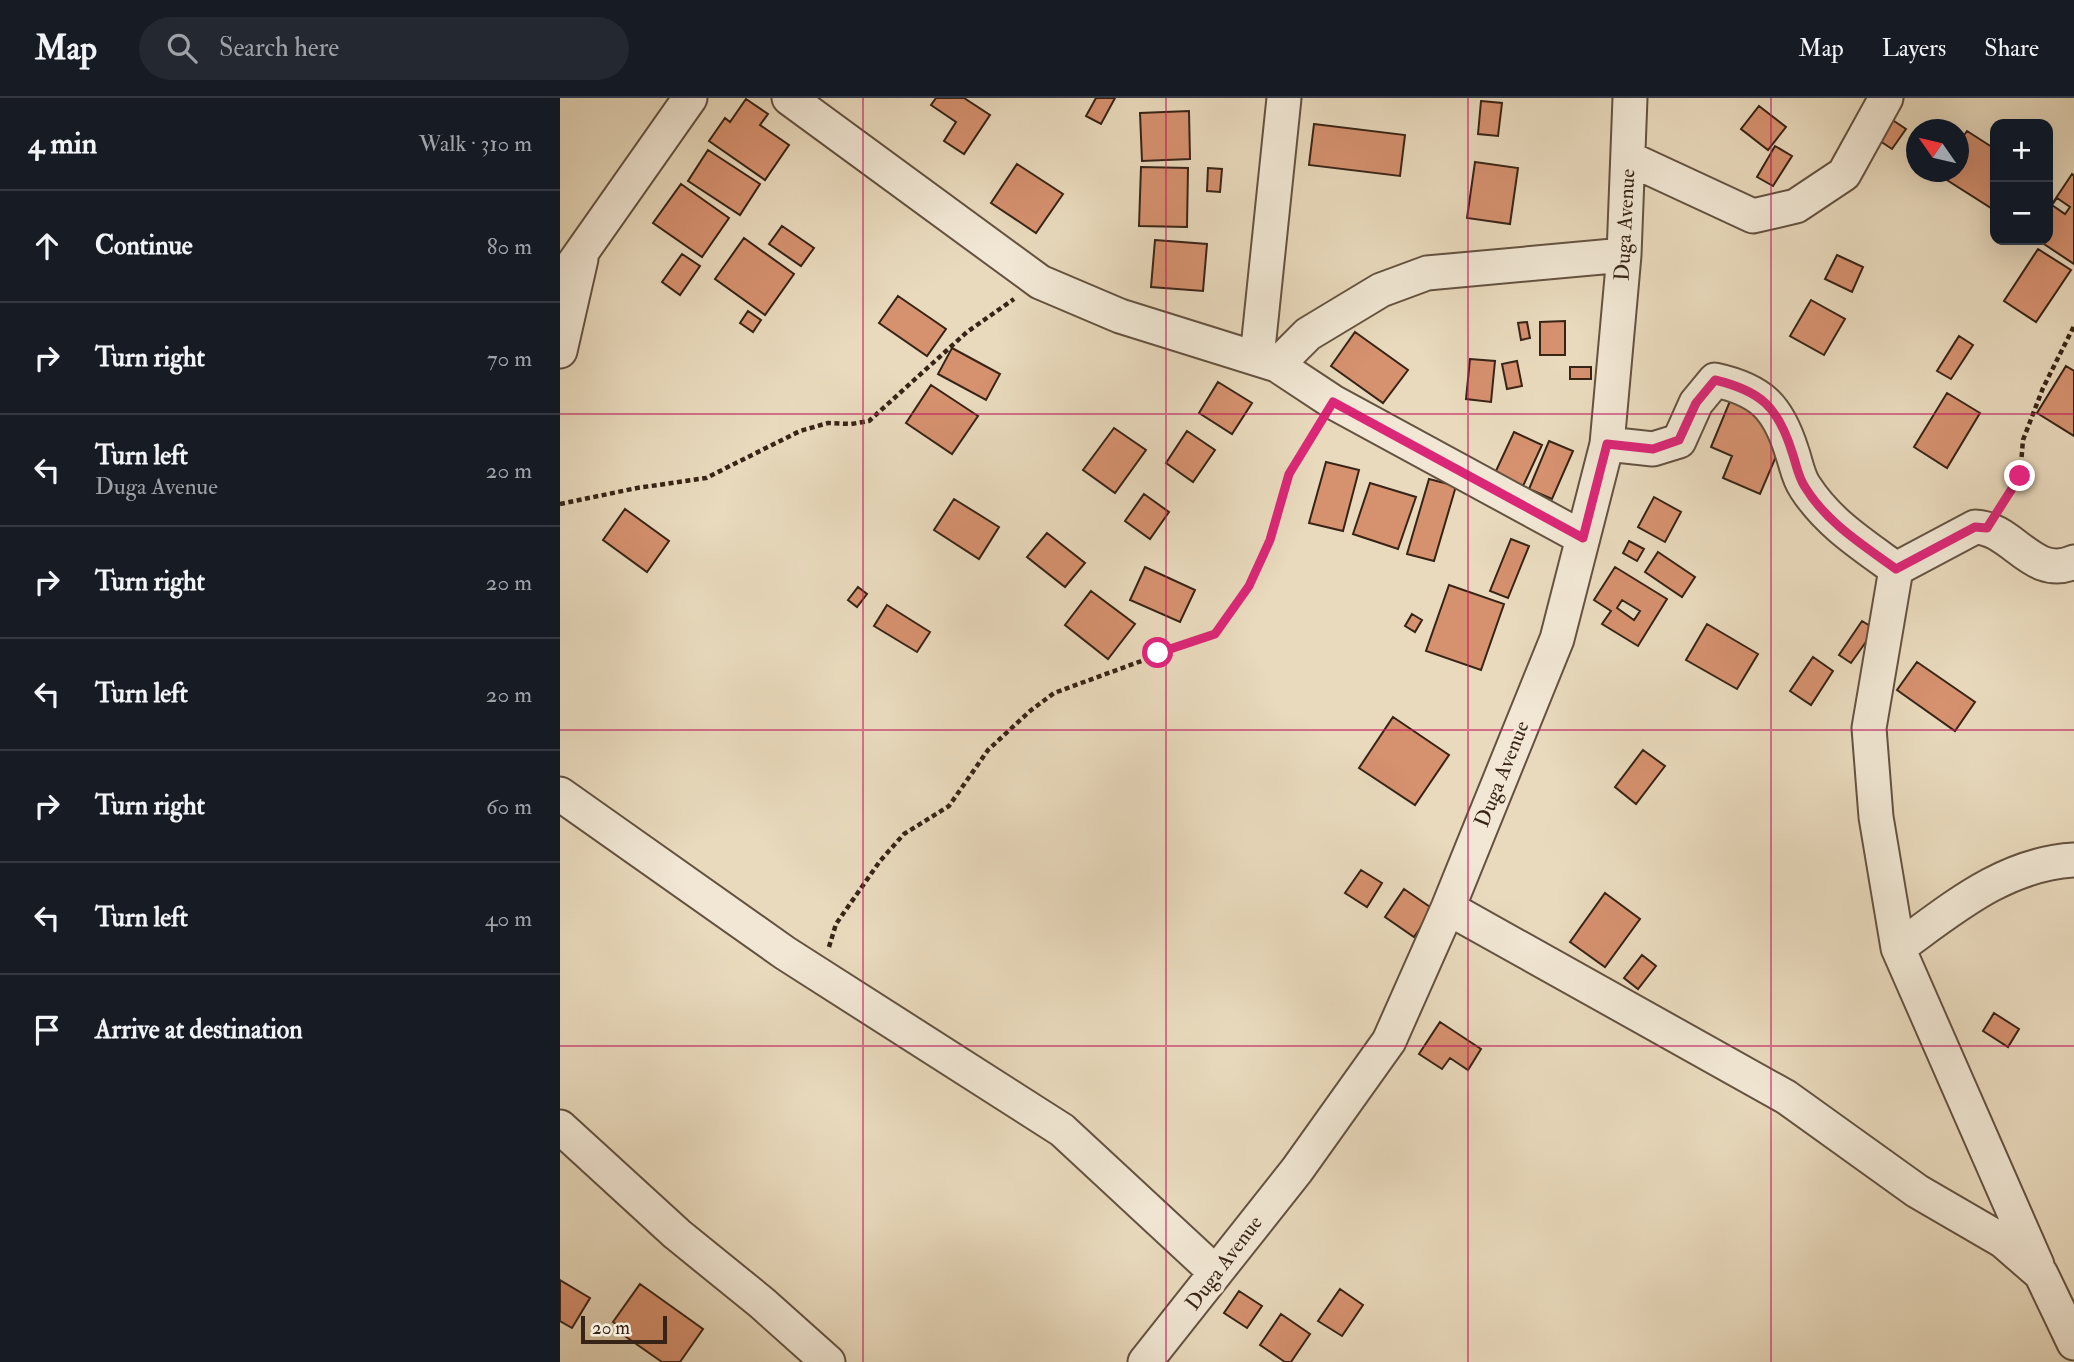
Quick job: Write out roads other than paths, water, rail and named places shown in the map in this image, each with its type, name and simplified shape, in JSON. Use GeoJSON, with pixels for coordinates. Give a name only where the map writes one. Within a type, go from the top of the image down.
{"type":"FeatureCollection","features":[{"type":"Feature","properties":{"kind":"street"},"geometry":{"type":"LineString","coordinates":[[560,283],[581,257],[691,98]]}},
{"type":"Feature","properties":{"kind":"street"},"geometry":{"type":"LineString","coordinates":[[789,98],[1040,282],[1120,316],[1267,361],[1333,402],[1583,538]]}},
{"type":"Feature","properties":{"kind":"street"},"geometry":{"type":"LineString","coordinates":[[1267,361],[1284,98]]}},
{"type":"Feature","properties":{"kind":"street","name":"Duga Avenue"},"geometry":{"type":"LineString","coordinates":[[1145,1362],[1197,1298],[1214,1271],[1297,1170],[1389,1041],[1448,908],[1557,639],[1607,444],[1624,255],[1630,98]]}},
{"type":"Feature","properties":{"kind":"street"},"geometry":{"type":"LineString","coordinates":[[1628,158],[1753,216],[1796,206],[1844,174],[1886,98]]}},
{"type":"Feature","properties":{"kind":"street"},"geometry":{"type":"LineString","coordinates":[[1267,361],[1381,290],[1427,273],[1624,255]]}},
{"type":"Feature","properties":{"kind":"street"},"geometry":{"type":"LineString","coordinates":[[560,351],[581,257]]}},
{"type":"Feature","properties":{"kind":"street"},"geometry":{"type":"LineString","coordinates":[[1607,444],[1653,449],[1679,440],[1696,403],[1715,380],[1740,386],[1773,408],[1788,438],[1803,485],[1829,519],[1896,569]]}},
{"type":"Feature","properties":{"kind":"street"},"geometry":{"type":"LineString","coordinates":[[1896,569],[1975,527],[1987,528],[2039,565],[2065,566],[2074,562]]}},
{"type":"Feature","properties":{"kind":"street"},"geometry":{"type":"LineString","coordinates":[[1896,569],[1870,728],[1877,817],[1898,948],[2074,1343]]}},
{"type":"Feature","properties":{"kind":"street"},"geometry":{"type":"LineString","coordinates":[[560,794],[820,975],[1062,1130],[1214,1271]]}},
{"type":"Feature","properties":{"kind":"street"},"geometry":{"type":"LineString","coordinates":[[1898,948],[1978,890],[2014,873],[2074,860]]}},
{"type":"Feature","properties":{"kind":"street"},"geometry":{"type":"LineString","coordinates":[[1448,908],[1786,1097],[1917,1191],[2003,1241],[2041,1274]]}},
{"type":"Feature","properties":{"kind":"street"},"geometry":{"type":"LineString","coordinates":[[560,1127],[677,1234],[828,1362]]}}]}
